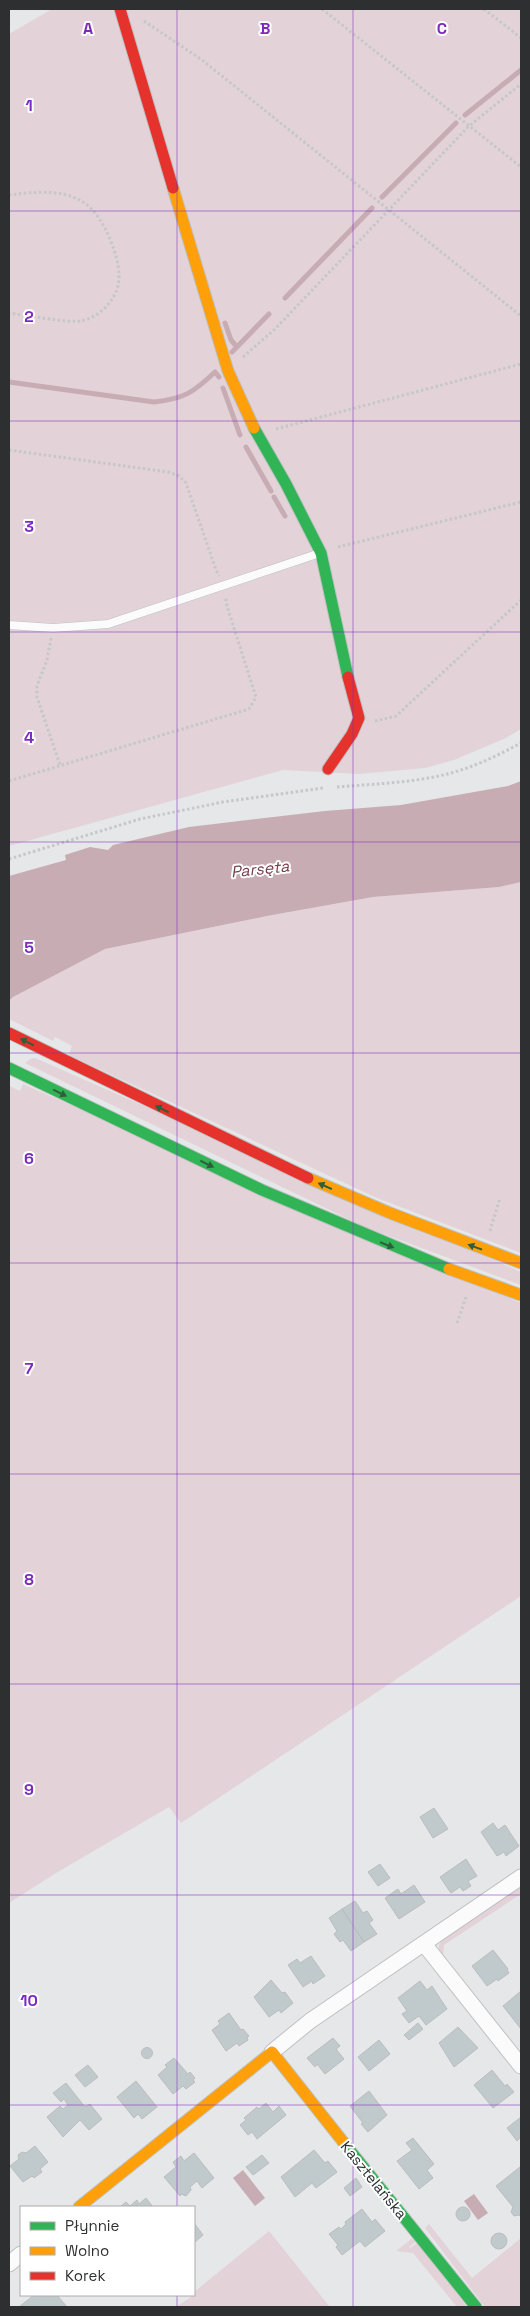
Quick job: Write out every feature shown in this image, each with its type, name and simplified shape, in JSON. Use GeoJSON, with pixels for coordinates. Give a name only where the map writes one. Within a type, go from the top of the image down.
{"type":"FeatureCollection","features":[{"type":"Feature","properties":{"kind":"street"},"geometry":{"type":"LineString","coordinates":[[120,10],[228,371],[256,434],[286,484],[321,553],[328,578],[353,700],[359,718],[352,734],[328,769]]}},
{"type":"Feature","properties":{"kind":"street"},"geometry":{"type":"LineString","coordinates":[[9,1033],[313,1181],[448,1237],[521,1263]]}},
{"type":"Feature","properties":{"kind":"street"},"geometry":{"type":"LineString","coordinates":[[13,1070],[332,1222],[432,1263],[521,1295]]}},
{"type":"Feature","properties":{"kind":"street"},"geometry":{"type":"LineString","coordinates":[[80,2206],[310,2021],[521,1877]]}},
{"type":"Feature","properties":{"kind":"street"},"geometry":{"type":"LineString","coordinates":[[424,1944],[521,2066]]}},
{"type":"Feature","properties":{"kind":"street","name":"Kasztelańska"},"geometry":{"type":"LineString","coordinates":[[272,2052],[476,2307]]}},
{"type":"Feature","properties":{"kind":"street"},"geometry":{"type":"LineString","coordinates":[[9,2264],[20,2255]]}},
{"type":"Feature","properties":{"kind":"lane"},"geometry":{"type":"LineString","coordinates":[[9,625],[53,628],[108,624],[321,553]]}},
{"type":"Feature","properties":{"kind":"path"},"geometry":{"type":"LineString","coordinates":[[322,9],[521,167]]}},
{"type":"Feature","properties":{"kind":"path"},"geometry":{"type":"LineString","coordinates":[[484,9],[521,38]]}},
{"type":"Feature","properties":{"kind":"path"},"geometry":{"type":"LineString","coordinates":[[120,10],[135,15],[202,60],[521,316]]}},
{"type":"Feature","properties":{"kind":"path"},"geometry":{"type":"LineString","coordinates":[[228,371],[275,329],[469,126],[521,84]]}},
{"type":"Feature","properties":{"kind":"path"},"geometry":{"type":"LineString","coordinates":[[9,195],[36,192],[64,194],[87,204],[104,225],[120,276],[114,294],[105,309],[79,322],[9,313]]}},
{"type":"Feature","properties":{"kind":"path"},"geometry":{"type":"LineString","coordinates":[[256,434],[521,364]]}},
{"type":"Feature","properties":{"kind":"path"},"geometry":{"type":"LineString","coordinates":[[321,553],[334,548],[521,502]]}},
{"type":"Feature","properties":{"kind":"path"},"geometry":{"type":"LineString","coordinates":[[359,718],[376,721],[396,716],[521,600]]}},
{"type":"Feature","properties":{"kind":"path"},"geometry":{"type":"LineString","coordinates":[[53,628],[47,660],[37,686],[37,697],[60,765]]}},
{"type":"Feature","properties":{"kind":"path"},"geometry":{"type":"LineString","coordinates":[[333,788],[444,775],[482,762],[521,742]]}},
{"type":"Feature","properties":{"kind":"path"},"geometry":{"type":"LineString","coordinates":[[9,859],[140,819],[223,802],[324,788]]}},
{"type":"Feature","properties":{"kind":"path"},"geometry":{"type":"LineString","coordinates":[[489,1234],[500,1198]]}},
{"type":"Feature","properties":{"kind":"path"},"geometry":{"type":"LineString","coordinates":[[457,1323],[466,1297]]}},
{"type":"Feature","properties":{"kind":"shaded area"},"geometry":{"type":"Polygon","coordinates":[[[52,9],[521,9],[521,729],[506,738],[454,760],[425,768],[359,774],[283,770],[9,846],[9,34],[52,9]]]}},
{"type":"Feature","properties":{"kind":"shaded area"},"geometry":{"type":"Polygon","coordinates":[[[521,882],[521,1253],[377,1198],[69,1055],[72,1046],[55,1037],[53,1041],[9,1019],[9,1001],[13,997],[105,949],[267,916],[373,897],[499,887],[521,882]]]}},
{"type":"Feature","properties":{"kind":"shaded area"},"geometry":{"type":"Polygon","coordinates":[[[35,1058],[521,1272],[521,1285],[365,1227],[25,1063],[35,1058]]]}},
{"type":"Feature","properties":{"kind":"shaded area"},"geometry":{"type":"Polygon","coordinates":[[[23,1084],[521,1303],[521,1596],[181,1823],[169,1807],[56,1873],[9,1903],[9,1086],[20,1091],[23,1084]]]}},
{"type":"Feature","properties":{"kind":"shaded area"},"geometry":{"type":"Polygon","coordinates":[[[521,1885],[521,1894],[444,1945],[443,1956],[439,1953],[439,1945],[444,1937],[521,1885]]]}},
{"type":"Feature","properties":{"kind":"shaded area"},"geometry":{"type":"Polygon","coordinates":[[[429,2224],[472,2278],[521,2238],[521,2307],[485,2307],[425,2228],[429,2224]]]}},
{"type":"Feature","properties":{"kind":"shaded area"},"geometry":{"type":"Polygon","coordinates":[[[269,2231],[330,2307],[176,2307],[195,2296],[195,2291],[269,2231]]]}},
{"type":"Feature","properties":{"kind":"shaded area"},"geometry":{"type":"Polygon","coordinates":[[[411,2239],[416,2241],[409,2247],[417,2243],[467,2307],[457,2307],[413,2253],[396,2251],[411,2239]]]}},
{"type":"Feature","properties":{"kind":"water","name":"Parsęta"},"geometry":{"type":"Polygon","coordinates":[[[521,781],[521,882],[499,887],[373,897],[267,916],[105,949],[13,997],[9,1001],[9,876],[66,860],[65,855],[90,847],[108,850],[113,845],[189,827],[325,811],[401,805],[508,786],[521,781]]]}},
{"type":"Feature","properties":{"kind":"water"},"geometry":{"type":"Polygon","coordinates":[[[243,2170],[265,2198],[255,2206],[233,2178],[243,2170]]]}},
{"type":"Feature","properties":{"kind":"water"},"geometry":{"type":"Polygon","coordinates":[[[474,2194],[488,2213],[478,2220],[464,2201],[474,2194]]]}},
{"type":"Feature","properties":{"kind":"building"},"geometry":{"type":"Polygon","coordinates":[[[434,1808],[448,1829],[433,1838],[420,1817],[434,1808]]]}},
{"type":"Feature","properties":{"kind":"building"},"geometry":{"type":"Polygon","coordinates":[[[493,1823],[498,1830],[505,1825],[519,1846],[506,1856],[504,1852],[497,1856],[481,1832],[493,1823]]]}},
{"type":"Feature","properties":{"kind":"building"},"geometry":{"type":"Polygon","coordinates":[[[466,1859],[477,1876],[468,1881],[471,1886],[463,1891],[460,1887],[451,1893],[440,1877],[466,1859]]]}},
{"type":"Feature","properties":{"kind":"building"},"geometry":{"type":"Polygon","coordinates":[[[380,1864],[390,1878],[378,1886],[368,1872],[380,1864]]]}},
{"type":"Feature","properties":{"kind":"building"},"geometry":{"type":"Polygon","coordinates":[[[414,1885],[425,1902],[399,1919],[385,1898],[398,1889],[401,1894],[414,1885]]]}},
{"type":"Feature","properties":{"kind":"building"},"geometry":{"type":"Polygon","coordinates":[[[355,1901],[363,1913],[367,1911],[373,1920],[369,1923],[377,1934],[364,1942],[342,1909],[355,1901]]]}},
{"type":"Feature","properties":{"kind":"building"},"geometry":{"type":"Polygon","coordinates":[[[342,1909],[364,1942],[351,1951],[343,1940],[340,1942],[334,1934],[337,1931],[329,1918],[342,1909]]]}},
{"type":"Feature","properties":{"kind":"building"},"geometry":{"type":"Polygon","coordinates":[[[493,1950],[509,1973],[487,1986],[472,1966],[493,1950]]]}},
{"type":"Feature","properties":{"kind":"building"},"geometry":{"type":"Polygon","coordinates":[[[311,1956],[325,1976],[313,1984],[312,1981],[303,1987],[288,1965],[297,1959],[300,1963],[311,1956]]]}},
{"type":"Feature","properties":{"kind":"building"},"geometry":{"type":"Polygon","coordinates":[[[271,1980],[282,1993],[285,1992],[293,2003],[281,2013],[279,2010],[269,2017],[254,1997],[271,1980]]]}},
{"type":"Feature","properties":{"kind":"building"},"geometry":{"type":"Polygon","coordinates":[[[420,1981],[427,1990],[432,1986],[447,2009],[426,2025],[419,2016],[409,2023],[402,2014],[407,2011],[398,1998],[420,1981]]]}},
{"type":"Feature","properties":{"kind":"building"},"geometry":{"type":"Polygon","coordinates":[[[521,1991],[521,2029],[503,2006],[521,1991]]]}},
{"type":"Feature","properties":{"kind":"building"},"geometry":{"type":"Polygon","coordinates":[[[229,2013],[241,2030],[243,2029],[249,2036],[247,2037],[248,2040],[239,2046],[237,2043],[226,2051],[212,2030],[220,2024],[218,2021],[229,2013]]]}},
{"type":"Feature","properties":{"kind":"building"},"geometry":{"type":"Polygon","coordinates":[[[418,2023],[423,2029],[409,2040],[404,2035],[418,2023]]]}},
{"type":"Feature","properties":{"kind":"building"},"geometry":{"type":"Polygon","coordinates":[[[458,2027],[478,2048],[454,2067],[439,2043],[458,2027]]]}},
{"type":"Feature","properties":{"kind":"building"},"geometry":{"type":"Polygon","coordinates":[[[333,2038],[340,2046],[336,2049],[344,2059],[325,2074],[317,2064],[315,2067],[307,2058],[333,2038]]]}},
{"type":"Feature","properties":{"kind":"building"},"geometry":{"type":"Polygon","coordinates":[[[379,2040],[390,2054],[369,2071],[358,2057],[379,2040]]]}},
{"type":"Feature","properties":{"kind":"building"},"geometry":{"type":"Polygon","coordinates":[[[147,2047],[153,2053],[147,2059],[141,2053],[147,2047]]]}},
{"type":"Feature","properties":{"kind":"building"},"geometry":{"type":"Polygon","coordinates":[[[174,2058],[188,2074],[190,2072],[195,2078],[193,2080],[195,2082],[186,2089],[183,2086],[173,2094],[158,2075],[167,2067],[165,2065],[174,2058]]]}},
{"type":"Feature","properties":{"kind":"building"},"geometry":{"type":"Polygon","coordinates":[[[88,2065],[98,2077],[85,2087],[75,2075],[88,2065]]]}},
{"type":"Feature","properties":{"kind":"building"},"geometry":{"type":"Polygon","coordinates":[[[492,2070],[505,2086],[507,2084],[514,2092],[493,2108],[474,2085],[492,2070]]]}},
{"type":"Feature","properties":{"kind":"building"},"geometry":{"type":"Polygon","coordinates":[[[136,2081],[157,2107],[142,2119],[138,2114],[134,2118],[117,2097],[136,2081]]]}},
{"type":"Feature","properties":{"kind":"building"},"geometry":{"type":"Polygon","coordinates":[[[66,2083],[85,2107],[90,2104],[102,2119],[89,2130],[80,2120],[63,2137],[47,2117],[60,2106],[63,2109],[68,2105],[64,2099],[61,2102],[53,2093],[66,2083]]]}},
{"type":"Feature","properties":{"kind":"building"},"geometry":{"type":"Polygon","coordinates":[[[369,2091],[387,2115],[368,2132],[350,2106],[369,2091]]]}},
{"type":"Feature","properties":{"kind":"building"},"geometry":{"type":"Polygon","coordinates":[[[266,2103],[273,2112],[279,2106],[286,2115],[257,2139],[252,2132],[248,2135],[240,2125],[246,2120],[244,2118],[257,2107],[259,2109],[266,2103]]]}},
{"type":"Feature","properties":{"kind":"building"},"geometry":{"type":"Polygon","coordinates":[[[521,2117],[521,2137],[517,2141],[507,2128],[521,2117]]]}},
{"type":"Feature","properties":{"kind":"building"},"geometry":{"type":"Polygon","coordinates":[[[413,2138],[434,2164],[427,2170],[433,2178],[419,2189],[397,2161],[412,2150],[406,2143],[413,2138]]]}},
{"type":"Feature","properties":{"kind":"building"},"geometry":{"type":"Polygon","coordinates":[[[35,2146],[48,2162],[40,2169],[42,2172],[34,2178],[32,2176],[23,2182],[10,2166],[19,2159],[18,2155],[22,2152],[26,2153],[35,2146]]]}},
{"type":"Feature","properties":{"kind":"building"},"geometry":{"type":"Polygon","coordinates":[[[314,2150],[325,2163],[328,2161],[337,2172],[316,2188],[312,2183],[295,2197],[281,2177],[314,2150]]]}},
{"type":"Feature","properties":{"kind":"building"},"geometry":{"type":"Polygon","coordinates":[[[194,2153],[214,2178],[202,2188],[197,2181],[190,2187],[191,2190],[186,2196],[181,2194],[180,2196],[164,2177],[176,2167],[173,2162],[181,2156],[184,2161],[194,2153]]]}},
{"type":"Feature","properties":{"kind":"building"},"geometry":{"type":"Polygon","coordinates":[[[262,2155],[269,2163],[253,2175],[246,2167],[262,2155]]]}},
{"type":"Feature","properties":{"kind":"building"},"geometry":{"type":"Polygon","coordinates":[[[520,2167],[521,2217],[519,2215],[514,2216],[511,2212],[513,2207],[496,2186],[520,2167]]]}},
{"type":"Feature","properties":{"kind":"building"},"geometry":{"type":"Polygon","coordinates":[[[356,2178],[362,2187],[350,2196],[344,2188],[356,2178]]]}},
{"type":"Feature","properties":{"kind":"building"},"geometry":{"type":"Polygon","coordinates":[[[146,2198],[152,2206],[130,2206],[137,2200],[139,2204],[146,2198]]]}},
{"type":"Feature","properties":{"kind":"building"},"geometry":{"type":"Polygon","coordinates":[[[126,2202],[130,2206],[121,2206],[126,2202]]]}},
{"type":"Feature","properties":{"kind":"building"},"geometry":{"type":"Polygon","coordinates":[[[463,2207],[468,2209],[470,2214],[468,2219],[463,2221],[458,2219],[456,2214],[458,2209],[463,2207]]]}},
{"type":"Feature","properties":{"kind":"building"},"geometry":{"type":"Polygon","coordinates":[[[362,2209],[372,2222],[375,2219],[385,2231],[365,2247],[360,2241],[342,2255],[336,2247],[338,2245],[329,2234],[339,2227],[341,2229],[346,2224],[345,2222],[362,2209]]]}},
{"type":"Feature","properties":{"kind":"building"},"geometry":{"type":"Polygon","coordinates":[[[195,2224],[203,2235],[195,2242],[195,2224]]]}},
{"type":"Feature","properties":{"kind":"building"},"geometry":{"type":"Polygon","coordinates":[[[499,2233],[505,2235],[507,2241],[505,2247],[499,2249],[493,2247],[491,2241],[493,2235],[499,2233]]]}},
{"type":"Feature","properties":{"kind":"building"},"geometry":{"type":"Polygon","coordinates":[[[33,2296],[58,2296],[67,2307],[19,2307],[33,2296]]]}},
{"type":"Feature","properties":{"kind":"waterway"},"geometry":{"type":"LineString","coordinates":[[465,115],[521,70]]}},
{"type":"Feature","properties":{"kind":"waterway"},"geometry":{"type":"LineString","coordinates":[[382,197],[456,123]]}},
{"type":"Feature","properties":{"kind":"waterway"},"geometry":{"type":"LineString","coordinates":[[285,298],[372,208]]}},
{"type":"Feature","properties":{"kind":"waterway"},"geometry":{"type":"LineString","coordinates":[[232,352],[269,314]]}},
{"type":"Feature","properties":{"kind":"waterway"},"geometry":{"type":"LineString","coordinates":[[225,323],[231,340],[237,347]]}},
{"type":"Feature","properties":{"kind":"waterway"},"geometry":{"type":"LineString","coordinates":[[9,382],[154,402],[173,399],[188,393],[201,385],[215,372],[219,377]]}},
{"type":"Feature","properties":{"kind":"waterway"},"geometry":{"type":"LineString","coordinates":[[223,388],[240,435]]}},
{"type":"Feature","properties":{"kind":"waterway"},"geometry":{"type":"LineString","coordinates":[[246,447],[271,491]]}},
{"type":"Feature","properties":{"kind":"waterway"},"geometry":{"type":"LineString","coordinates":[[274,497],[285,516]]}},
{"type":"Feature","properties":{"kind":"traffic: fast"},"geometry":{"type":"LineString","coordinates":[[254,428],[286,484],[321,553],[348,677]]}},
{"type":"Feature","properties":{"kind":"traffic: fast"},"geometry":{"type":"LineString","coordinates":[[9,1068],[262,1190],[449,1269]]}},
{"type":"Feature","properties":{"kind":"traffic: fast"},"geometry":{"type":"LineString","coordinates":[[344,2143],[476,2307]]}},
{"type":"Feature","properties":{"kind":"traffic: slow"},"geometry":{"type":"LineString","coordinates":[[173,188],[228,371],[254,428]]}},
{"type":"Feature","properties":{"kind":"traffic: slow"},"geometry":{"type":"LineString","coordinates":[[308,1178],[390,1213],[521,1263]]}},
{"type":"Feature","properties":{"kind":"traffic: slow"},"geometry":{"type":"LineString","coordinates":[[449,1269],[521,1295]]}},
{"type":"Feature","properties":{"kind":"traffic: slow"},"geometry":{"type":"LineString","coordinates":[[80,2206],[272,2052],[344,2143]]}},
{"type":"Feature","properties":{"kind":"traffic: jam"},"geometry":{"type":"LineString","coordinates":[[120,9],[173,188]]}},
{"type":"Feature","properties":{"kind":"traffic: jam"},"geometry":{"type":"LineString","coordinates":[[328,769],[352,734],[359,718],[348,677]]}},
{"type":"Feature","properties":{"kind":"traffic: jam"},"geometry":{"type":"LineString","coordinates":[[9,1033],[308,1178]]}}]}
